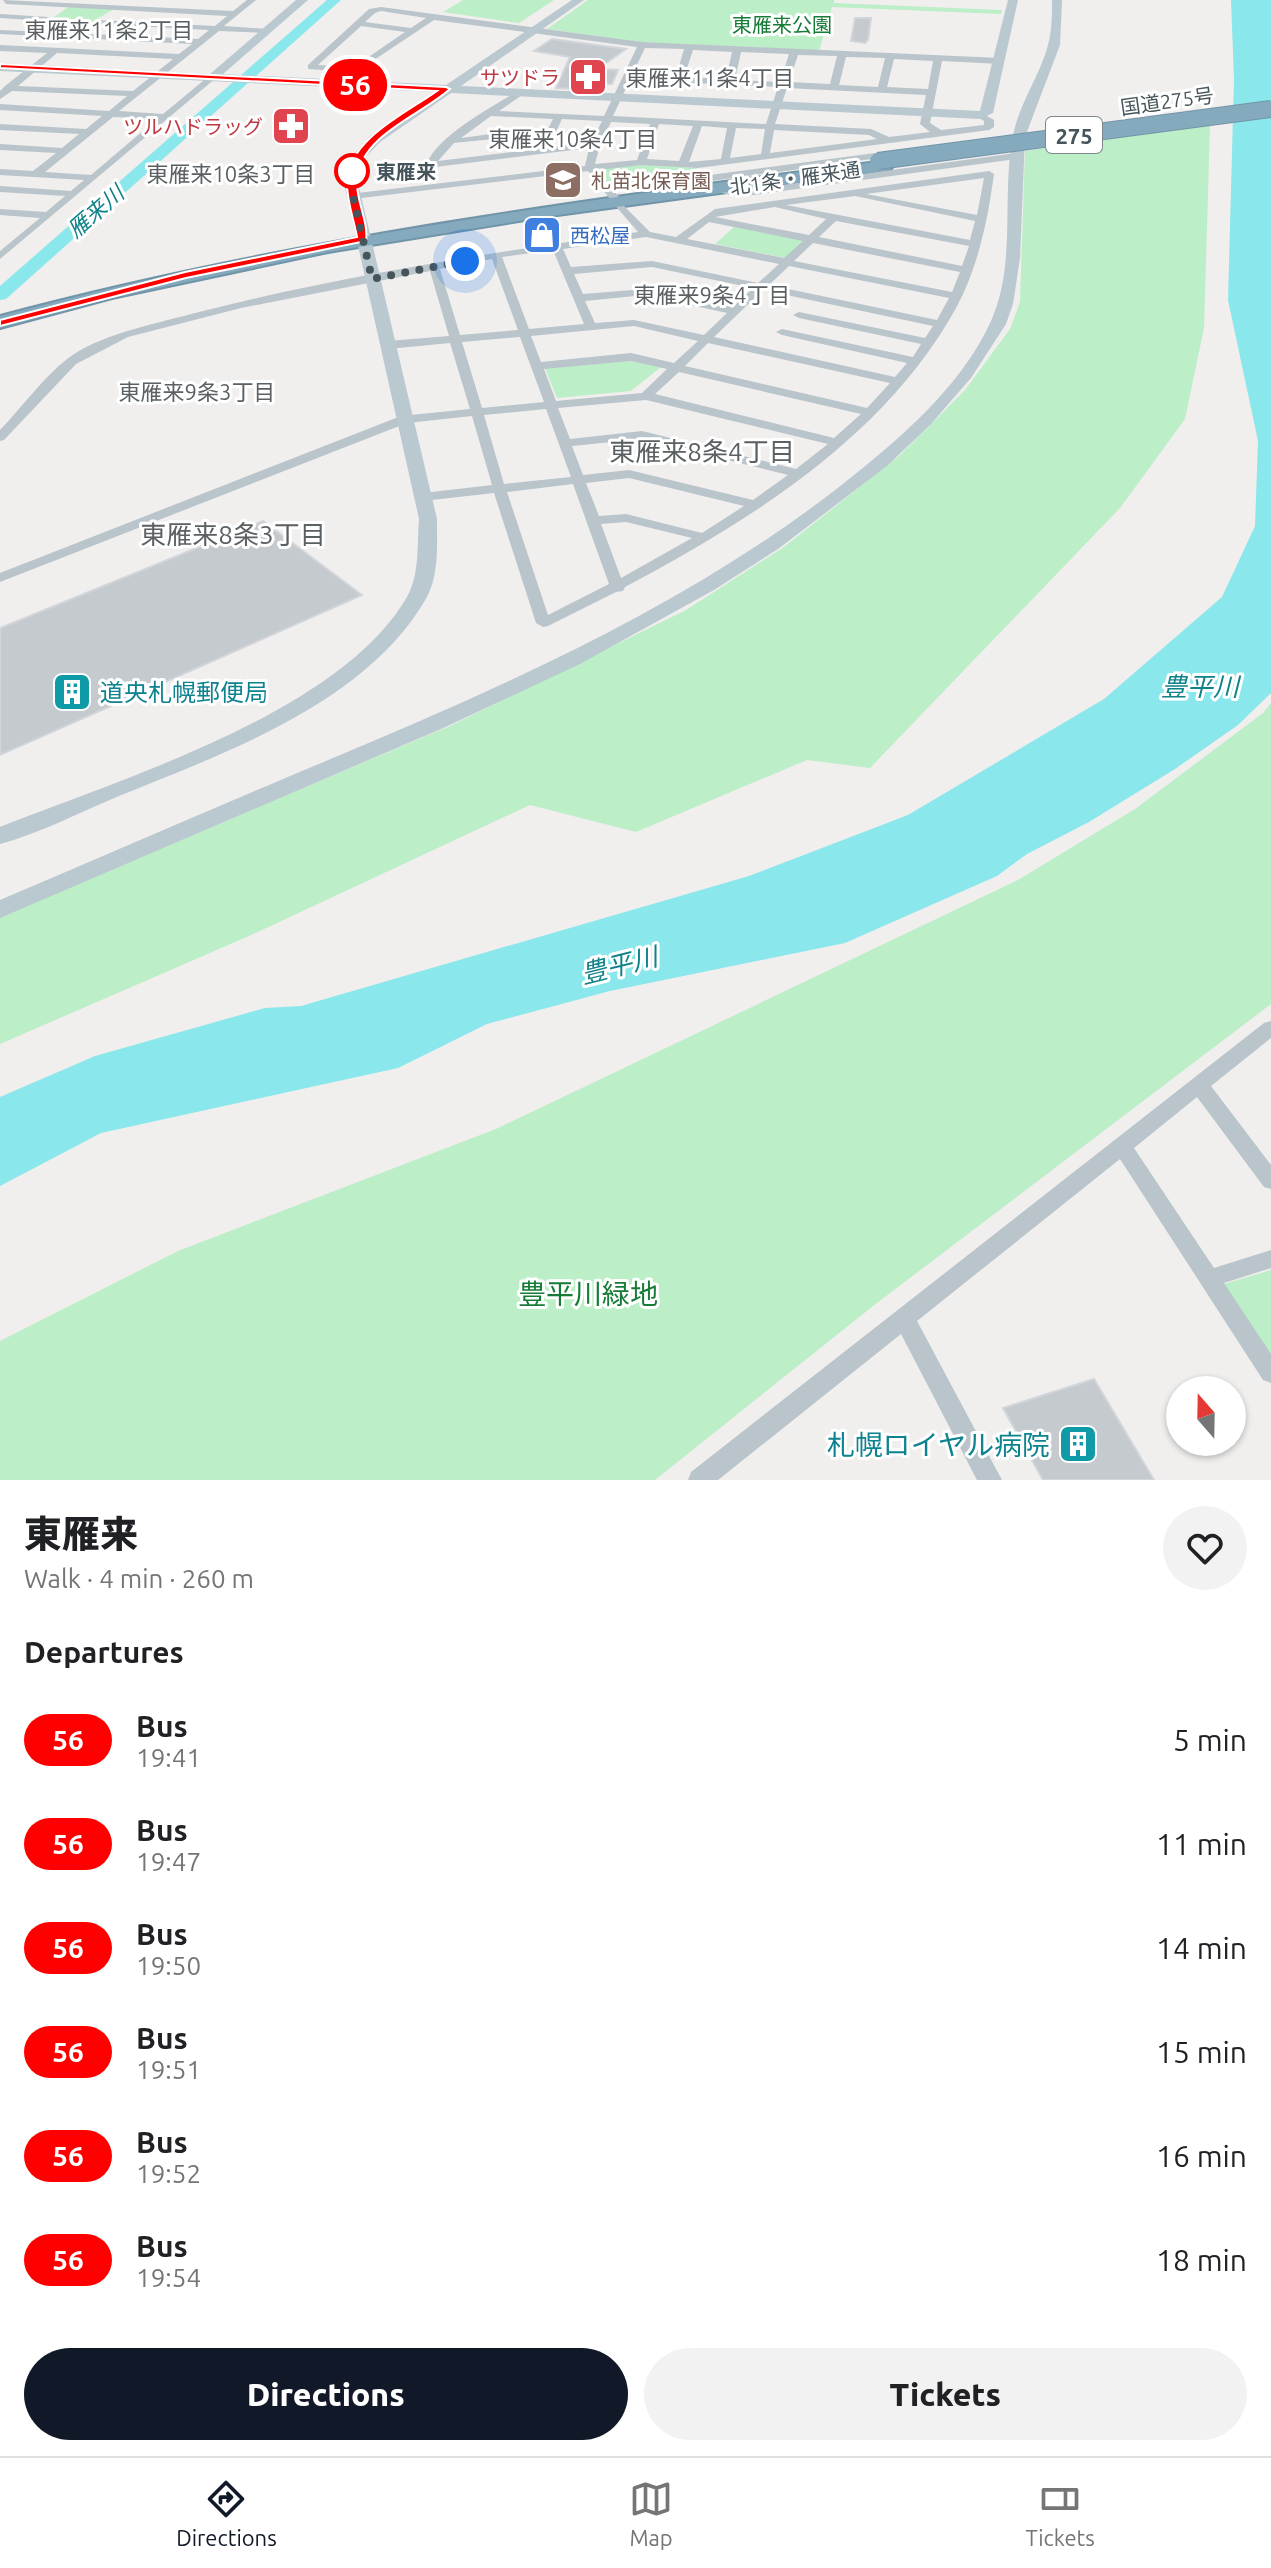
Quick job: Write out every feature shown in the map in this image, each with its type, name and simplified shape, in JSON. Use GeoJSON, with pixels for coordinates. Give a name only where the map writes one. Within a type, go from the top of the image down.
{"type":"FeatureCollection","features":[{"type":"Feature","properties":{"kind":"highway","name":"国道275号"},"geometry":{"type":"LineString","coordinates":[[881,164],[1271,112]]}},
{"type":"Feature","properties":{"kind":"highway","name":"北1条・雁来通"},"geometry":{"type":"LineString","coordinates":[[0,315],[149,276],[362,236],[881,164]]}},
{"type":"Feature","properties":{"kind":"highway","name":"北1条・雁来通"},"geometry":{"type":"LineString","coordinates":[[0,322],[223,266],[362,236]]}},
{"type":"Feature","properties":{"kind":"street"},"geometry":{"type":"LineString","coordinates":[[0,96],[5,88],[34,69],[73,35],[136,0]]}},
{"type":"Feature","properties":{"kind":"street"},"geometry":{"type":"LineString","coordinates":[[36,174],[251,0]]}},
{"type":"Feature","properties":{"kind":"street"},"geometry":{"type":"LineString","coordinates":[[0,256],[303,0]]}},
{"type":"Feature","properties":{"kind":"street"},"geometry":{"type":"LineString","coordinates":[[0,836],[239,740],[329,686],[396,626],[418,595],[426,568],[428,542],[423,497],[353,196],[352,172],[362,150],[446,89],[579,0]]}},
{"type":"Feature","properties":{"kind":"street"},"geometry":{"type":"LineString","coordinates":[[0,67],[980,115],[987,113],[1013,0]]}},
{"type":"Feature","properties":{"kind":"street"},"geometry":{"type":"LineString","coordinates":[[0,910],[453,718],[550,672],[640,626],[793,531],[878,466],[954,388],[999,321],[1012,278],[1017,146],[1026,107],[1054,47],[1057,0]]}},
{"type":"Feature","properties":{"kind":"street"},"geometry":{"type":"LineString","coordinates":[[5,3],[235,14]]}},
{"type":"Feature","properties":{"kind":"street"},"geometry":{"type":"LineString","coordinates":[[29,33],[66,5]]}},
{"type":"Feature","properties":{"kind":"street"},"geometry":{"type":"LineString","coordinates":[[358,70],[311,67],[372,11],[381,9],[642,45],[1000,61]]}},
{"type":"Feature","properties":{"kind":"street"},"geometry":{"type":"LineString","coordinates":[[0,16],[48,19]]}},
{"type":"Feature","properties":{"kind":"street"},"geometry":{"type":"LineString","coordinates":[[348,84],[359,66],[433,17]]}},
{"type":"Feature","properties":{"kind":"street"},"geometry":{"type":"LineString","coordinates":[[97,22],[267,31]]}},
{"type":"Feature","properties":{"kind":"street"},"geometry":{"type":"LineString","coordinates":[[358,23],[414,31]]}},
{"type":"Feature","properties":{"kind":"street"},"geometry":{"type":"LineString","coordinates":[[0,32],[199,42]]}},
{"type":"Feature","properties":{"kind":"street"},"geometry":{"type":"LineString","coordinates":[[590,167],[595,145],[642,45]]}},
{"type":"Feature","properties":{"kind":"street"},"geometry":{"type":"LineString","coordinates":[[0,48],[181,57]]}},
{"type":"Feature","properties":{"kind":"street"},"geometry":{"type":"LineString","coordinates":[[679,80],[689,48]]}},
{"type":"Feature","properties":{"kind":"street"},"geometry":{"type":"LineString","coordinates":[[730,82],[737,50]]}},
{"type":"Feature","properties":{"kind":"street"},"geometry":{"type":"LineString","coordinates":[[765,156],[770,127],[794,53]]}},
{"type":"Feature","properties":{"kind":"street"},"geometry":{"type":"LineString","coordinates":[[834,88],[842,55]]}},
{"type":"Feature","properties":{"kind":"street"},"geometry":{"type":"LineString","coordinates":[[882,90],[890,57]]}},
{"type":"Feature","properties":{"kind":"street"},"geometry":{"type":"LineString","coordinates":[[938,59],[925,124],[940,134]]}},
{"type":"Feature","properties":{"kind":"street"},"geometry":{"type":"LineString","coordinates":[[628,77],[930,92]]}},
{"type":"Feature","properties":{"kind":"street"},"geometry":{"type":"LineString","coordinates":[[5,88],[134,94]]}},
{"type":"Feature","properties":{"kind":"street"},"geometry":{"type":"LineString","coordinates":[[434,187],[430,165],[432,158],[521,93]]}},
{"type":"Feature","properties":{"kind":"street"},"geometry":{"type":"LineString","coordinates":[[0,107],[165,117]]}},
{"type":"Feature","properties":{"kind":"street"},"geometry":{"type":"LineString","coordinates":[[491,113],[871,132],[888,141]]}},
{"type":"Feature","properties":{"kind":"street"},"geometry":{"type":"LineString","coordinates":[[353,196],[641,162],[683,164],[725,161],[989,127],[989,120],[980,115]]}},
{"type":"Feature","properties":{"kind":"street"},"geometry":{"type":"LineString","coordinates":[[542,151],[559,116]]}},
{"type":"Feature","properties":{"kind":"street"},"geometry":{"type":"LineString","coordinates":[[641,162],[656,121]]}},
{"type":"Feature","properties":{"kind":"street"},"geometry":{"type":"LineString","coordinates":[[683,164],[699,123]]}},
{"type":"Feature","properties":{"kind":"street"},"geometry":{"type":"LineString","coordinates":[[725,161],[732,125]]}},
{"type":"Feature","properties":{"kind":"street"},"geometry":{"type":"LineString","coordinates":[[0,127],[87,132]]}},
{"type":"Feature","properties":{"kind":"street"},"geometry":{"type":"LineString","coordinates":[[452,141],[522,133],[550,134]]}},
{"type":"Feature","properties":{"kind":"street"},"geometry":{"type":"LineString","coordinates":[[430,165],[595,145]]}},
{"type":"Feature","properties":{"kind":"street"},"geometry":{"type":"LineString","coordinates":[[1017,146],[739,194],[691,184],[695,180],[1017,146]]}},
{"type":"Feature","properties":{"kind":"street"},"geometry":{"type":"LineString","coordinates":[[0,147],[63,151]]}},
{"type":"Feature","properties":{"kind":"street"},"geometry":{"type":"LineString","coordinates":[[590,167],[646,234]]}},
{"type":"Feature","properties":{"kind":"street"},"geometry":{"type":"LineString","coordinates":[[0,172],[92,178]]}},
{"type":"Feature","properties":{"kind":"street"},"geometry":{"type":"LineString","coordinates":[[434,267],[499,488],[543,623],[618,588],[754,504],[836,442],[869,412],[914,361],[955,296],[966,270],[989,174],[715,212],[679,240]]}},
{"type":"Feature","properties":{"kind":"street"},"geometry":{"type":"LineString","coordinates":[[925,209],[933,182]]}},
{"type":"Feature","properties":{"kind":"street"},"geometry":{"type":"LineString","coordinates":[[0,189],[73,194]]}},
{"type":"Feature","properties":{"kind":"street"},"geometry":{"type":"LineString","coordinates":[[846,194],[979,219]]}},
{"type":"Feature","properties":{"kind":"street"},"geometry":{"type":"LineString","coordinates":[[767,204],[973,244]]}},
{"type":"Feature","properties":{"kind":"street"},"geometry":{"type":"LineString","coordinates":[[0,212],[48,215]]}},
{"type":"Feature","properties":{"kind":"street"},"geometry":{"type":"LineString","coordinates":[[646,396],[834,217]]}},
{"type":"Feature","properties":{"kind":"street"},"geometry":{"type":"LineString","coordinates":[[706,218],[966,270]]}},
{"type":"Feature","properties":{"kind":"street"},"geometry":{"type":"LineString","coordinates":[[0,437],[72,361],[113,339],[240,305],[496,255],[646,234],[955,296]]}},
{"type":"Feature","properties":{"kind":"street"},"geometry":{"type":"LineString","coordinates":[[0,236],[21,237]]}},
{"type":"Feature","properties":{"kind":"street"},"geometry":{"type":"LineString","coordinates":[[557,247],[591,327]]}},
{"type":"Feature","properties":{"kind":"street"},"geometry":{"type":"LineString","coordinates":[[496,255],[618,588]]}},
{"type":"Feature","properties":{"kind":"street"},"geometry":{"type":"LineString","coordinates":[[568,271],[652,264],[940,324]]}},
{"type":"Feature","properties":{"kind":"street"},"geometry":{"type":"LineString","coordinates":[[580,298],[645,292],[734,311]]}},
{"type":"Feature","properties":{"kind":"street"},"geometry":{"type":"LineString","coordinates":[[762,351],[816,298]]}},
{"type":"Feature","properties":{"kind":"street"},"geometry":{"type":"LineString","coordinates":[[799,315],[928,342]]}},
{"type":"Feature","properties":{"kind":"street"},"geometry":{"type":"LineString","coordinates":[[388,345],[634,323],[897,381]]}},
{"type":"Feature","properties":{"kind":"street"},"geometry":{"type":"LineString","coordinates":[[782,332],[914,361]]}},
{"type":"Feature","properties":{"kind":"street"},"geometry":{"type":"LineString","coordinates":[[536,366],[631,357],[869,412]]}},
{"type":"Feature","properties":{"kind":"street"},"geometry":{"type":"LineString","coordinates":[[0,578],[405,419],[646,396],[836,442]]}},
{"type":"Feature","properties":{"kind":"street"},"geometry":{"type":"LineString","coordinates":[[565,443],[642,435],[797,473]]}},
{"type":"Feature","properties":{"kind":"street"},"geometry":{"type":"LineString","coordinates":[[423,497],[639,475],[754,504]]}},
{"type":"Feature","properties":{"kind":"street"},"geometry":{"type":"LineString","coordinates":[[592,521],[626,518],[703,537]]}},
{"type":"Feature","properties":{"kind":"street"},"geometry":{"type":"LineString","coordinates":[[700,1480],[1199,1085],[1269,1035]]}},
{"type":"Feature","properties":{"kind":"street"},"geometry":{"type":"LineString","coordinates":[[1199,1085],[1271,1181]]}},
{"type":"Feature","properties":{"kind":"street"},"geometry":{"type":"LineString","coordinates":[[1123,1147],[1271,1373]]}},
{"type":"Feature","properties":{"kind":"street"},"geometry":{"type":"LineString","coordinates":[[1209,1279],[1271,1259]]}},
{"type":"Feature","properties":{"kind":"street"},"geometry":{"type":"LineString","coordinates":[[904,1318],[983,1476]]}},
{"type":"Feature","properties":{"kind":"green space"},"geometry":{"type":"Polygon","coordinates":[[[463,0],[554,0],[519,23],[443,12],[463,0]]]}},
{"type":"Feature","properties":{"kind":"green space","name":"東雁来公園"},"geometry":{"type":"Polygon","coordinates":[[[588,0],[834,0],[834,3],[1002,10],[1001,14],[832,7],[819,51],[639,42],[547,29],[588,0]]]}},
{"type":"Feature","properties":{"kind":"green space"},"geometry":{"type":"Polygon","coordinates":[[[68,7],[114,9],[71,34],[34,32],[68,7]]]}},
{"type":"Feature","properties":{"kind":"green space"},"geometry":{"type":"Polygon","coordinates":[[[1210,125],[1204,328],[1185,419],[1120,508],[870,768],[807,760],[636,832],[530,805],[249,936],[0,1044],[0,917],[452,725],[686,610],[784,547],[899,456],[965,390],[1010,329],[1020,302],[1025,151],[1210,125]]]}},
{"type":"Feature","properties":{"kind":"green space"},"geometry":{"type":"Polygon","coordinates":[[[641,164],[696,168],[704,174],[679,177],[669,185],[616,191],[596,169],[641,164]]]}},
{"type":"Feature","properties":{"kind":"green space"},"geometry":{"type":"Polygon","coordinates":[[[735,226],[805,240],[785,258],[715,244],[735,226]]]}},
{"type":"Feature","properties":{"kind":"green space"},"geometry":{"type":"Polygon","coordinates":[[[630,361],[661,367],[631,391],[557,398],[545,368],[630,361]]]}},
{"type":"Feature","properties":{"kind":"green space","name":"豊平川緑地"},"geometry":{"type":"Polygon","coordinates":[[[1271,703],[1271,1004],[873,1306],[655,1480],[0,1480],[0,1341],[178,1251],[496,1129],[1018,880],[1135,809],[1263,713],[1271,703]]]}},
{"type":"Feature","properties":{"kind":"green space"},"geometry":{"type":"Polygon","coordinates":[[[1271,1270],[1271,1362],[1224,1284],[1271,1270]]]}},
{"type":"Feature","properties":{"kind":"water","name":"豊平川"},"geometry":{"type":"Polygon","coordinates":[[[1231,0],[1271,0],[1271,693],[1238,725],[1175,769],[1089,822],[1027,854],[997,876],[845,943],[610,991],[487,1024],[398,1068],[101,1133],[0,1186],[0,1097],[95,1056],[265,1008],[301,1006],[749,876],[908,815],[1104,699],[1222,597],[1255,526],[1258,441],[1228,300],[1234,79],[1231,0]]]}},
{"type":"Feature","properties":{"kind":"building"},"geometry":{"type":"Polygon","coordinates":[[[855,18],[871,18],[865,43],[851,41],[855,18]]]}},
{"type":"Feature","properties":{"kind":"building"},"geometry":{"type":"Polygon","coordinates":[[[552,39],[626,49],[598,69],[618,70],[612,84],[602,84],[600,90],[556,88],[570,57],[534,51],[552,39]]]}},
{"type":"Feature","properties":{"kind":"building","name":"道央札幌郵便局"},"geometry":{"type":"Polygon","coordinates":[[[263,521],[362,595],[0,755],[0,628],[263,521]]]}},
{"type":"Feature","properties":{"kind":"building","name":"札幌ロイヤル病院"},"geometry":{"type":"Polygon","coordinates":[[[1094,1379],[1154,1480],[1043,1480],[1003,1408],[1094,1379]]]}},
{"type":"Feature","properties":{"kind":"waterway","name":"雁来川"},"geometry":{"type":"LineString","coordinates":[[0,295],[335,0]]}},
{"type":"Feature","properties":{"kind":"bus line","name":"56"},"geometry":{"type":"LineString","coordinates":[[0,67],[446,89],[375,139],[356,160],[351,183],[363,239],[185,275],[0,322]]}},
{"type":"Feature","properties":{"kind":"place","name":"サツドラ"},"geometry":{"type":"Point","coordinates":[588,77]}},
{"type":"Feature","properties":{"kind":"place","name":"ツルハドラッグ"},"geometry":{"type":"Point","coordinates":[291,126]}},
{"type":"Feature","properties":{"kind":"place","name":"東雁来"},"geometry":{"type":"Point","coordinates":[352,171]}},
{"type":"Feature","properties":{"kind":"place","name":"札苗北保育園"},"geometry":{"type":"Point","coordinates":[563,180]}},
{"type":"Feature","properties":{"kind":"place","name":"西松屋"},"geometry":{"type":"Point","coordinates":[542,235]}},
{"type":"Feature","properties":{"kind":"place","name":"道央札幌郵便局"},"geometry":{"type":"Point","coordinates":[72,692]}},
{"type":"Feature","properties":{"kind":"place","name":"札幌ロイヤル病院"},"geometry":{"type":"Point","coordinates":[1078,1444]}},
{"type":"Feature","properties":{"kind":"district","name":"東雁来11条2丁目"},"geometry":{"type":"Point","coordinates":[109,29]}},
{"type":"Feature","properties":{"kind":"district","name":"東雁来11条4丁目"},"geometry":{"type":"Point","coordinates":[710,77]}},
{"type":"Feature","properties":{"kind":"district","name":"東雁来10条4丁目"},"geometry":{"type":"Point","coordinates":[573,138]}},
{"type":"Feature","properties":{"kind":"district","name":"東雁来10条3丁目"},"geometry":{"type":"Point","coordinates":[231,173]}},
{"type":"Feature","properties":{"kind":"district","name":"東雁来9条4丁目"},"geometry":{"type":"Point","coordinates":[712,294]}},
{"type":"Feature","properties":{"kind":"district","name":"東雁来9条3丁目"},"geometry":{"type":"Point","coordinates":[197,391]}},
{"type":"Feature","properties":{"kind":"district","name":"東雁来8条4丁目"},"geometry":{"type":"Point","coordinates":[702,451]}},
{"type":"Feature","properties":{"kind":"district","name":"東雁来8条3丁目"},"geometry":{"type":"Point","coordinates":[233,534]}},
{"type":"Feature","properties":{"kind":"route"},"geometry":{"type":"LineString","coordinates":[[352,171],[353,196],[372,279],[465,261]]}}]}
